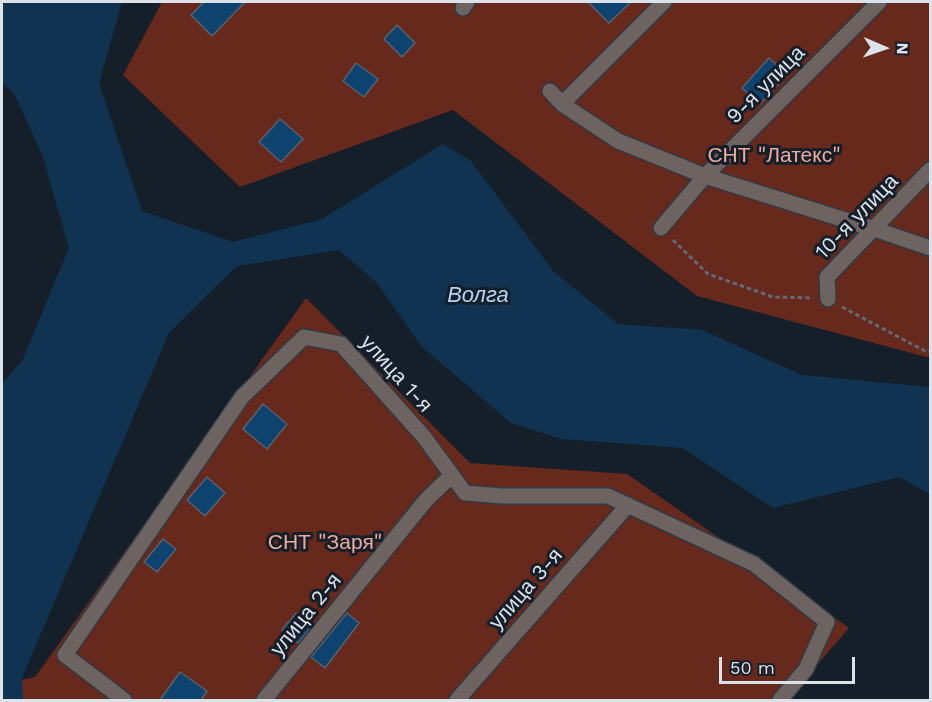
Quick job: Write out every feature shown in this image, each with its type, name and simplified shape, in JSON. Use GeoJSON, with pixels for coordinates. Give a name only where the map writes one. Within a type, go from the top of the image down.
{"type":"FeatureCollection","features":[{"type":"Feature","properties":{"kind":"street"},"geometry":{"type":"LineString","coordinates":[[562,104],[664,2]]}},
{"type":"Feature","properties":{"kind":"street","name":"9-я улица"},"geometry":{"type":"LineString","coordinates":[[661,228],[705,176],[879,2]]}},
{"type":"Feature","properties":{"kind":"street"},"geometry":{"type":"LineString","coordinates":[[550,91],[562,104],[618,141],[705,176],[930,248]]}},
{"type":"Feature","properties":{"kind":"street","name":"10-я улица"},"geometry":{"type":"LineString","coordinates":[[828,299],[827,277],[930,170]]}},
{"type":"Feature","properties":{"kind":"street","name":"улица 1-я"},"geometry":{"type":"LineString","coordinates":[[124,700],[65,655],[242,397],[304,337],[341,344],[424,437],[465,493],[502,496],[608,496],[754,564],[827,622],[806,669],[780,700]]}},
{"type":"Feature","properties":{"kind":"street","name":"улица 2-я"},"geometry":{"type":"LineString","coordinates":[[264,700],[426,500],[452,475]]}},
{"type":"Feature","properties":{"kind":"street","name":"улица 3-я"},"geometry":{"type":"LineString","coordinates":[[457,700],[628,505]]}},
{"type":"Feature","properties":{"kind":"path"},"geometry":{"type":"LineString","coordinates":[[661,228],[708,274],[773,297],[828,299],[925,351],[930,351]]}},
{"type":"Feature","properties":{"kind":"green space","name":"СНТ \"Латекс\""},"geometry":{"type":"Polygon","coordinates":[[[162,2],[930,2],[930,358],[697,296],[453,110],[240,187],[123,75],[162,2]]]}},
{"type":"Feature","properties":{"kind":"green space","name":"СНТ \"Заря\""},"geometry":{"type":"Polygon","coordinates":[[[306,298],[470,463],[627,474],[849,628],[787,700],[2,700],[2,684],[35,677],[306,298]]]}},
{"type":"Feature","properties":{"kind":"water","name":"Волга"},"geometry":{"type":"Polygon","coordinates":[[[2,2],[122,2],[99,83],[142,211],[233,242],[322,219],[443,144],[471,161],[553,271],[618,324],[702,330],[802,375],[930,387],[930,494],[899,477],[773,508],[683,448],[561,439],[511,423],[422,347],[377,283],[339,250],[237,266],[169,333],[22,678],[23,700],[2,700],[2,383],[22,361],[69,248],[43,157],[15,95],[2,82],[2,2]]]}},
{"type":"Feature","properties":{"kind":"building"},"geometry":{"type":"Polygon","coordinates":[[[204,2],[245,2],[212,36],[191,15],[204,2]]]}},
{"type":"Feature","properties":{"kind":"building"},"geometry":{"type":"Polygon","coordinates":[[[588,2],[631,2],[609,23],[588,2]]]}},
{"type":"Feature","properties":{"kind":"building"},"geometry":{"type":"Polygon","coordinates":[[[397,25],[415,43],[402,57],[384,39],[397,25]]]}},
{"type":"Feature","properties":{"kind":"building"},"geometry":{"type":"Polygon","coordinates":[[[769,58],[787,75],[760,104],[742,88],[769,58]]]}},
{"type":"Feature","properties":{"kind":"building"},"geometry":{"type":"Polygon","coordinates":[[[356,63],[378,79],[364,97],[343,81],[356,63]]]}},
{"type":"Feature","properties":{"kind":"building"},"geometry":{"type":"Polygon","coordinates":[[[280,119],[303,139],[281,162],[259,142],[280,119]]]}},
{"type":"Feature","properties":{"kind":"building"},"geometry":{"type":"Polygon","coordinates":[[[263,404],[287,424],[267,449],[243,429],[263,404]]]}},
{"type":"Feature","properties":{"kind":"building"},"geometry":{"type":"Polygon","coordinates":[[[207,477],[225,493],[205,516],[187,500],[207,477]]]}},
{"type":"Feature","properties":{"kind":"building"},"geometry":{"type":"Polygon","coordinates":[[[163,539],[176,549],[157,572],[144,562],[163,539]]]}},
{"type":"Feature","properties":{"kind":"building"},"geometry":{"type":"Polygon","coordinates":[[[296,613],[312,626],[298,643],[282,630],[296,613]]]}},
{"type":"Feature","properties":{"kind":"building"},"geometry":{"type":"Polygon","coordinates":[[[347,613],[359,623],[325,668],[311,657],[347,613]]]}},
{"type":"Feature","properties":{"kind":"building"},"geometry":{"type":"Polygon","coordinates":[[[180,672],[207,691],[201,700],[160,700],[180,672]]]}}]}
